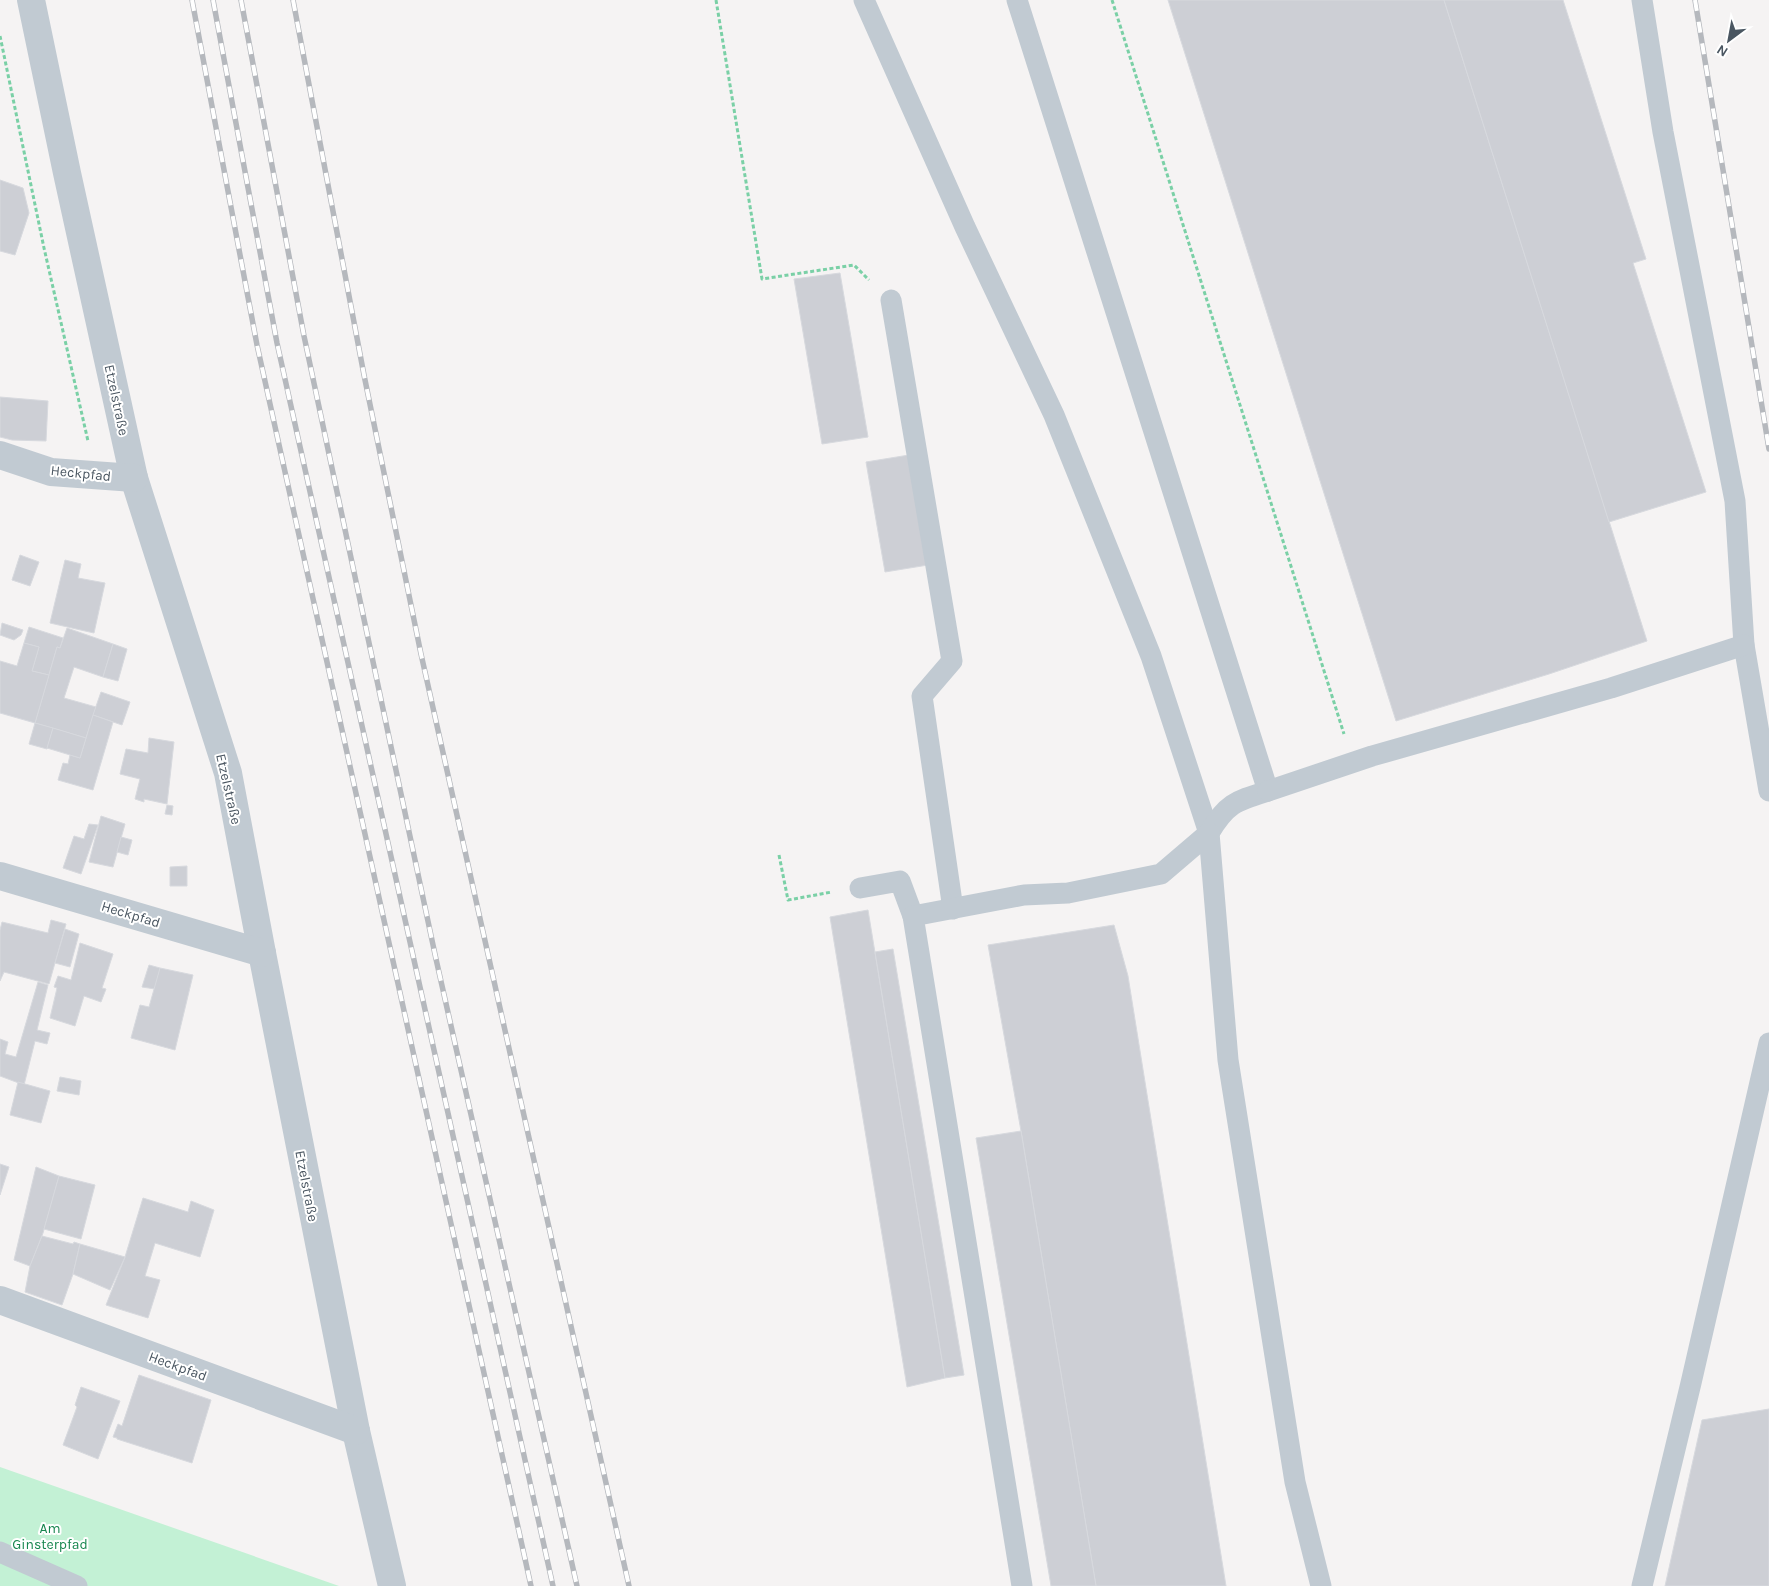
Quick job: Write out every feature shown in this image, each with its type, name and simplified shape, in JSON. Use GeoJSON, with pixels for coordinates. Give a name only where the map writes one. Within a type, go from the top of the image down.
{"type":"FeatureCollection","features":[{"type":"Feature","properties":{"kind":"street","name":"Etzelstraße"},"geometry":{"type":"LineString","coordinates":[[32,0],[67,172],[134,478],[228,773],[356,1431],[392,1586]]}},
{"type":"Feature","properties":{"kind":"street","name":"Heckpfad"},"geometry":{"type":"LineString","coordinates":[[0,455],[51,472],[134,478]]}},
{"type":"Feature","properties":{"kind":"street","name":"Heckpfad"},"geometry":{"type":"LineString","coordinates":[[0,876],[262,953]]}},
{"type":"Feature","properties":{"kind":"street","name":"Heckpfad"},"geometry":{"type":"LineString","coordinates":[[0,1300],[356,1431]]}},
{"type":"Feature","properties":{"kind":"lane"},"geometry":{"type":"LineString","coordinates":[[864,0],[962,218],[1054,415],[1151,656],[1209,833],[1228,1060],[1295,1482],[1321,1586]]}},
{"type":"Feature","properties":{"kind":"lane"},"geometry":{"type":"LineString","coordinates":[[1017,0],[1268,791]]}},
{"type":"Feature","properties":{"kind":"lane"},"geometry":{"type":"LineString","coordinates":[[1642,0],[1663,132],[1735,501],[1744,645],[1769,791]]}},
{"type":"Feature","properties":{"kind":"lane"},"geometry":{"type":"LineString","coordinates":[[891,300],[952,661],[922,696],[953,909]]}},
{"type":"Feature","properties":{"kind":"lane"},"geometry":{"type":"LineString","coordinates":[[913,916],[1024,895],[1068,893],[1161,874],[1209,833],[1220,816],[1237,801],[1353,762],[1611,688],[1744,645]]}},
{"type":"Feature","properties":{"kind":"lane"},"geometry":{"type":"LineString","coordinates":[[860,888],[900,881],[913,916],[1022,1586]]}},
{"type":"Feature","properties":{"kind":"lane"},"geometry":{"type":"LineString","coordinates":[[1642,1586],[1769,1043]]}},
{"type":"Feature","properties":{"kind":"lane"},"geometry":{"type":"LineString","coordinates":[[0,1552],[76,1586]]}},
{"type":"Feature","properties":{"kind":"path"},"geometry":{"type":"LineString","coordinates":[[716,0],[762,279],[854,266],[891,300]]}},
{"type":"Feature","properties":{"kind":"path"},"geometry":{"type":"LineString","coordinates":[[1112,0],[1353,762]]}},
{"type":"Feature","properties":{"kind":"path"},"geometry":{"type":"LineString","coordinates":[[0,36],[44,248],[96,475]]}},
{"type":"Feature","properties":{"kind":"path"},"geometry":{"type":"LineString","coordinates":[[779,855],[788,900],[860,888]]}},
{"type":"Feature","properties":{"kind":"green space","name":"Am Ginsterpfad"},"geometry":{"type":"Polygon","coordinates":[[[0,1467],[339,1586],[0,1586],[0,1467]]]}},
{"type":"Feature","properties":{"kind":"building"},"geometry":{"type":"Polygon","coordinates":[[[1168,0],[1444,0],[1647,641],[1549,674],[1396,721],[1168,0]]]}},
{"type":"Feature","properties":{"kind":"building"},"geometry":{"type":"Polygon","coordinates":[[[1444,0],[1563,0],[1646,259],[1633,263],[1706,492],[1609,522],[1444,0]]]}},
{"type":"Feature","properties":{"kind":"building"},"geometry":{"type":"Polygon","coordinates":[[[0,180],[23,188],[29,213],[15,255],[0,251],[0,180]]]}},
{"type":"Feature","properties":{"kind":"building"},"geometry":{"type":"Polygon","coordinates":[[[840,273],[868,437],[822,444],[794,279],[840,273]]]}},
{"type":"Feature","properties":{"kind":"building"},"geometry":{"type":"Polygon","coordinates":[[[0,397],[48,401],[46,441],[12,440],[0,437],[0,397]]]}},
{"type":"Feature","properties":{"kind":"building"},"geometry":{"type":"Polygon","coordinates":[[[909,455],[928,565],[885,572],[866,462],[909,455]]]}},
{"type":"Feature","properties":{"kind":"building"},"geometry":{"type":"Polygon","coordinates":[[[20,555],[39,562],[30,586],[12,580],[20,555]]]}},
{"type":"Feature","properties":{"kind":"building"},"geometry":{"type":"Polygon","coordinates":[[[65,560],[81,564],[78,578],[105,583],[94,633],[50,623],[65,560]]]}},
{"type":"Feature","properties":{"kind":"building"},"geometry":{"type":"Polygon","coordinates":[[[2,623],[23,630],[21,635],[14,640],[0,635],[2,623]]]}},
{"type":"Feature","properties":{"kind":"building"},"geometry":{"type":"Polygon","coordinates":[[[29,627],[63,638],[60,648],[57,647],[49,675],[32,671],[39,647],[24,643],[29,627]]]}},
{"type":"Feature","properties":{"kind":"building"},"geometry":{"type":"Polygon","coordinates":[[[67,628],[113,644],[103,677],[74,667],[64,698],[96,707],[86,738],[35,723],[57,647],[60,648],[67,628]]]}},
{"type":"Feature","properties":{"kind":"building"},"geometry":{"type":"Polygon","coordinates":[[[24,643],[39,647],[32,671],[49,675],[35,723],[0,713],[0,661],[17,666],[24,643]]]}},
{"type":"Feature","properties":{"kind":"building"},"geometry":{"type":"Polygon","coordinates":[[[113,644],[127,649],[118,681],[103,677],[113,644]]]}},
{"type":"Feature","properties":{"kind":"building"},"geometry":{"type":"Polygon","coordinates":[[[101,692],[130,702],[122,725],[93,715],[101,692]]]}},
{"type":"Feature","properties":{"kind":"building"},"geometry":{"type":"Polygon","coordinates":[[[93,715],[113,722],[93,790],[58,780],[63,763],[68,764],[70,755],[80,758],[93,715]]]}},
{"type":"Feature","properties":{"kind":"building"},"geometry":{"type":"Polygon","coordinates":[[[35,723],[53,728],[47,749],[29,744],[35,723]]]}},
{"type":"Feature","properties":{"kind":"building"},"geometry":{"type":"Polygon","coordinates":[[[53,728],[86,738],[80,758],[47,748],[53,728]]]}},
{"type":"Feature","properties":{"kind":"building"},"geometry":{"type":"Polygon","coordinates":[[[149,738],[174,742],[167,804],[144,799],[144,802],[135,799],[140,779],[120,774],[126,749],[148,753],[149,738]]]}},
{"type":"Feature","properties":{"kind":"building"},"geometry":{"type":"Polygon","coordinates":[[[167,805],[173,806],[172,815],[165,814],[167,805]]]}},
{"type":"Feature","properties":{"kind":"building"},"geometry":{"type":"Polygon","coordinates":[[[101,816],[125,824],[113,867],[89,862],[101,816]]]}},
{"type":"Feature","properties":{"kind":"building"},"geometry":{"type":"Polygon","coordinates":[[[89,824],[98,825],[81,874],[63,868],[74,836],[84,839],[89,824]]]}},
{"type":"Feature","properties":{"kind":"building"},"geometry":{"type":"Polygon","coordinates":[[[121,837],[132,840],[128,855],[117,852],[121,837]]]}},
{"type":"Feature","properties":{"kind":"building"},"geometry":{"type":"Polygon","coordinates":[[[187,866],[187,886],[170,886],[170,867],[187,866]]]}},
{"type":"Feature","properties":{"kind":"building"},"geometry":{"type":"Polygon","coordinates":[[[868,910],[945,1378],[907,1387],[830,917],[868,910]]]}},
{"type":"Feature","properties":{"kind":"building"},"geometry":{"type":"Polygon","coordinates":[[[51,920],[66,924],[49,984],[4,972],[0,981],[0,930],[2,922],[48,933],[51,920]]]}},
{"type":"Feature","properties":{"kind":"building"},"geometry":{"type":"Polygon","coordinates":[[[1114,925],[1128,976],[1226,1586],[1096,1586],[1021,1131],[988,945],[1114,925]]]}},
{"type":"Feature","properties":{"kind":"building"},"geometry":{"type":"Polygon","coordinates":[[[65,929],[79,934],[70,967],[55,963],[65,929]]]}},
{"type":"Feature","properties":{"kind":"building"},"geometry":{"type":"Polygon","coordinates":[[[80,943],[113,954],[102,988],[106,989],[101,1002],[84,996],[75,1026],[50,1018],[57,988],[54,987],[58,976],[71,980],[80,943]]]}},
{"type":"Feature","properties":{"kind":"building"},"geometry":{"type":"Polygon","coordinates":[[[893,949],[964,1375],[945,1378],[875,952],[893,949]]]}},
{"type":"Feature","properties":{"kind":"building"},"geometry":{"type":"Polygon","coordinates":[[[149,965],[160,968],[155,989],[142,987],[149,965]]]}},
{"type":"Feature","properties":{"kind":"building"},"geometry":{"type":"Polygon","coordinates":[[[160,968],[193,975],[175,1050],[131,1038],[140,1005],[149,1007],[160,968]]]}},
{"type":"Feature","properties":{"kind":"building"},"geometry":{"type":"Polygon","coordinates":[[[38,982],[48,985],[37,1030],[50,1033],[47,1044],[35,1041],[24,1085],[0,1076],[0,1039],[8,1042],[5,1054],[16,1057],[38,982]]]}},
{"type":"Feature","properties":{"kind":"building"},"geometry":{"type":"Polygon","coordinates":[[[60,1077],[81,1081],[79,1095],[57,1091],[60,1077]]]}},
{"type":"Feature","properties":{"kind":"building"},"geometry":{"type":"Polygon","coordinates":[[[18,1082],[50,1091],[41,1123],[10,1115],[18,1082]]]}},
{"type":"Feature","properties":{"kind":"building"},"geometry":{"type":"Polygon","coordinates":[[[1021,1131],[1096,1586],[1051,1586],[976,1138],[1021,1131]]]}},
{"type":"Feature","properties":{"kind":"building"},"geometry":{"type":"Polygon","coordinates":[[[0,1164],[9,1167],[0,1195],[0,1164]]]}},
{"type":"Feature","properties":{"kind":"building"},"geometry":{"type":"Polygon","coordinates":[[[36,1167],[59,1176],[43,1233],[30,1266],[14,1260],[36,1167]]]}},
{"type":"Feature","properties":{"kind":"building"},"geometry":{"type":"Polygon","coordinates":[[[59,1176],[95,1185],[81,1239],[44,1229],[59,1176]]]}},
{"type":"Feature","properties":{"kind":"building"},"geometry":{"type":"Polygon","coordinates":[[[143,1198],[188,1212],[191,1201],[214,1210],[200,1257],[155,1243],[145,1276],[160,1280],[148,1318],[106,1305],[125,1257],[143,1198]]]}},
{"type":"Feature","properties":{"kind":"building"},"geometry":{"type":"Polygon","coordinates":[[[42,1236],[80,1244],[73,1274],[62,1305],[25,1292],[30,1266],[42,1236]]]}},
{"type":"Feature","properties":{"kind":"building"},"geometry":{"type":"Polygon","coordinates":[[[80,1244],[125,1257],[110,1290],[73,1274],[80,1244]]]}},
{"type":"Feature","properties":{"kind":"building"},"geometry":{"type":"Polygon","coordinates":[[[139,1375],[211,1400],[192,1463],[113,1437],[118,1424],[122,1426],[139,1375]]]}},
{"type":"Feature","properties":{"kind":"building"},"geometry":{"type":"Polygon","coordinates":[[[81,1387],[120,1401],[98,1459],[63,1445],[77,1407],[75,1405],[81,1387]]]}},
{"type":"Feature","properties":{"kind":"building"},"geometry":{"type":"Polygon","coordinates":[[[1769,1409],[1769,1586],[1665,1586],[1702,1420],[1769,1409]]]}},
{"type":"Feature","properties":{"kind":"railway"},"geometry":{"type":"LineString","coordinates":[[192,0],[257,345],[531,1586]]}},
{"type":"Feature","properties":{"kind":"railway"},"geometry":{"type":"LineString","coordinates":[[213,0],[277,343],[553,1586]]}},
{"type":"Feature","properties":{"kind":"railway"},"geometry":{"type":"LineString","coordinates":[[241,0],[304,336],[436,959],[577,1586]]}},
{"type":"Feature","properties":{"kind":"railway"},"geometry":{"type":"LineString","coordinates":[[293,0],[364,375],[421,654],[629,1586]]}},
{"type":"Feature","properties":{"kind":"railway"},"geometry":{"type":"LineString","coordinates":[[1695,0],[1769,449]]}}]}
